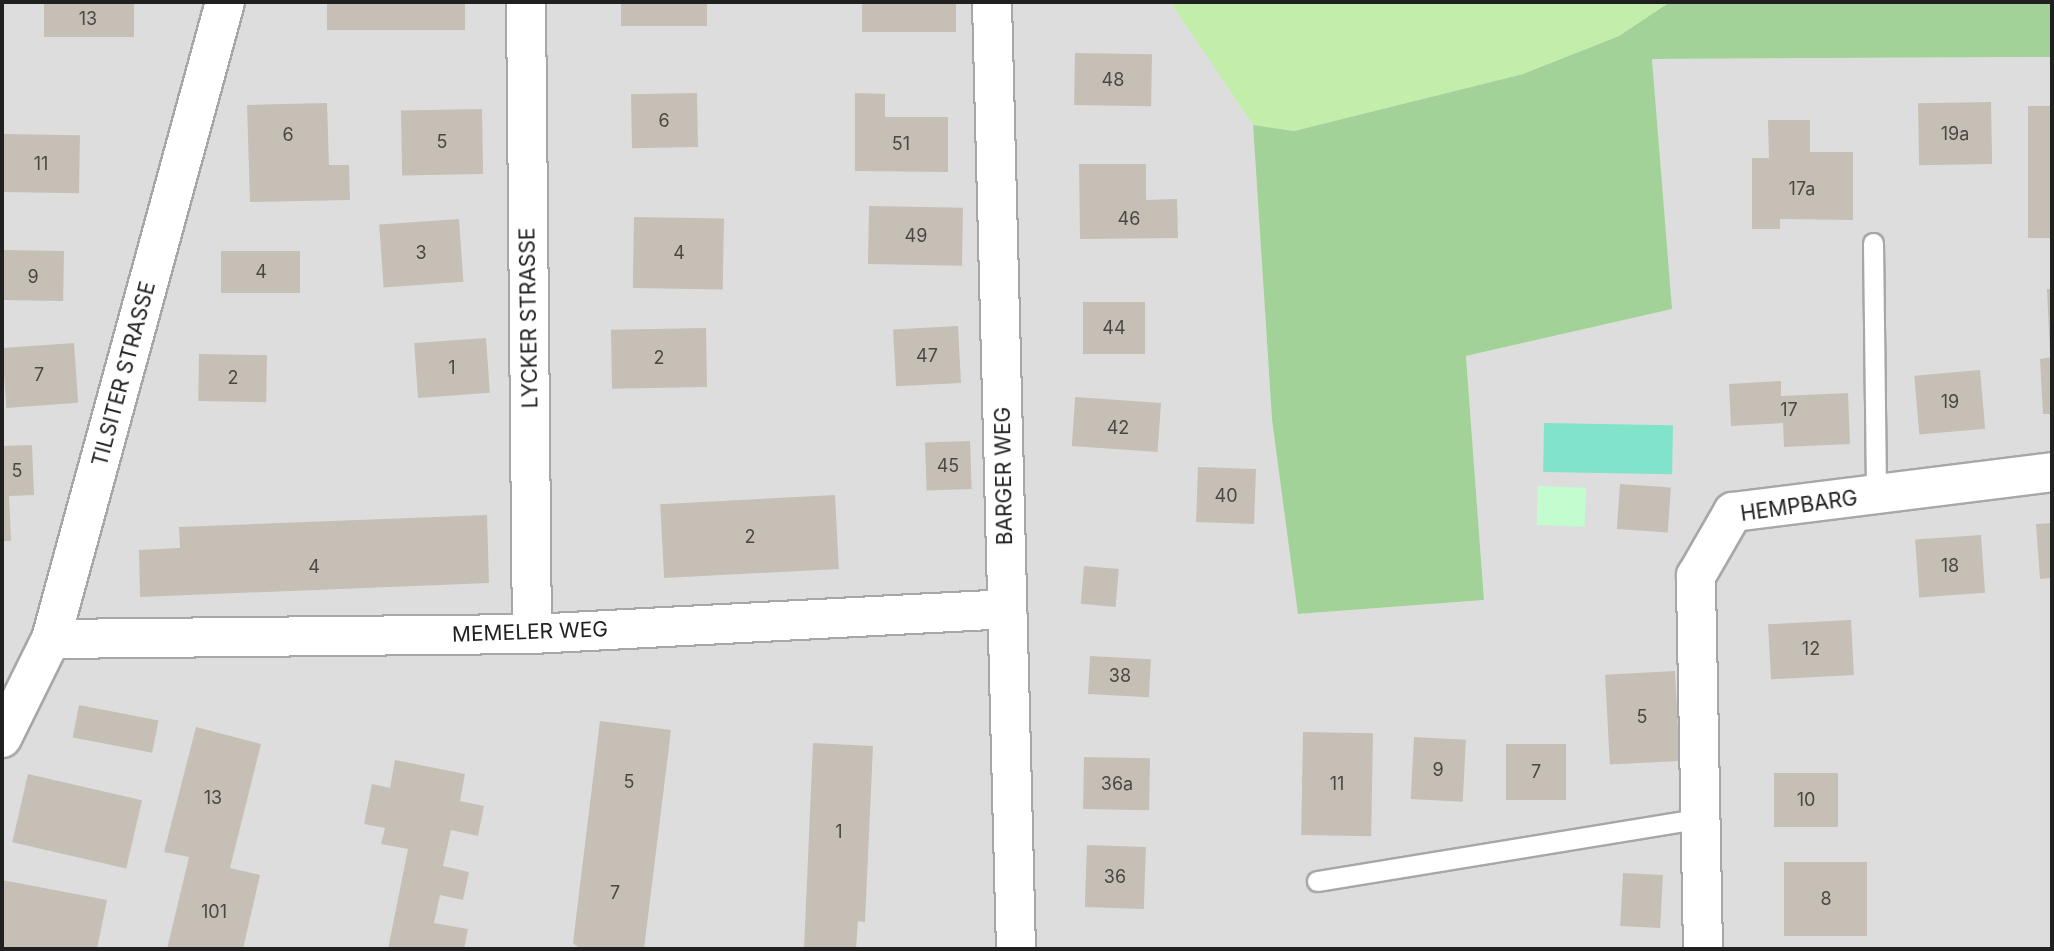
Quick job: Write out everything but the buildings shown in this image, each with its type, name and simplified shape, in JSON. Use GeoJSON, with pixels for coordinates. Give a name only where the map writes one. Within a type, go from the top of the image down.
{"type":"FeatureCollection","features":[{"type":"Feature","properties":{"kind":"street","name":"TILSITER STRASSE"},"geometry":{"type":"LineString","coordinates":[[2,738],[51,639],[225,2]]}},
{"type":"Feature","properties":{"kind":"street","name":"LYCKER STRASSE"},"geometry":{"type":"LineString","coordinates":[[526,2],[532,634]]}},
{"type":"Feature","properties":{"kind":"street","name":"BARGER WEG"},"geometry":{"type":"LineString","coordinates":[[992,2],[1016,949]]}},
{"type":"Feature","properties":{"kind":"street","name":"HEMPBARG"},"geometry":{"type":"LineString","coordinates":[[1703,949],[1696,576],[1733,512],[2052,472]]}},
{"type":"Feature","properties":{"kind":"street","name":"MEMELER WEG"},"geometry":{"type":"LineString","coordinates":[[51,639],[532,634],[1007,609]]}},
{"type":"Feature","properties":{"kind":"lane"},"geometry":{"type":"LineString","coordinates":[[1873,243],[1876,495]]}},
{"type":"Feature","properties":{"kind":"lane"},"geometry":{"type":"LineString","coordinates":[[1317,881],[1700,818]]}},
{"type":"Feature","properties":{"kind":"shaded area"},"geometry":{"type":"Polygon","coordinates":[[[2,2],[1170,2],[1253,125],[1272,420],[1299,614],[1484,600],[1466,356],[1671,309],[1652,59],[2052,57],[2052,949],[2,949],[2,2]]]}},
{"type":"Feature","properties":{"kind":"green space"},"geometry":{"type":"Polygon","coordinates":[[[1170,2],[1670,2],[1619,36],[1523,74],[1294,131],[1253,125],[1170,2]]]}},
{"type":"Feature","properties":{"kind":"green space"},"geometry":{"type":"Polygon","coordinates":[[[1670,2],[2052,2],[2052,57],[1652,59],[1672,309],[1466,356],[1484,600],[1298,614],[1272,420],[1253,125],[1294,131],[1523,74],[1619,36],[1670,2]]]}},
{"type":"Feature","properties":{"kind":"green space"},"geometry":{"type":"Polygon","coordinates":[[[1544,423],[1673,425],[1672,474],[1543,472],[1544,423]]]}},
{"type":"Feature","properties":{"kind":"green space"},"geometry":{"type":"Polygon","coordinates":[[[1538,486],[1586,488],[1585,527],[1537,525],[1538,486]]]}}]}
